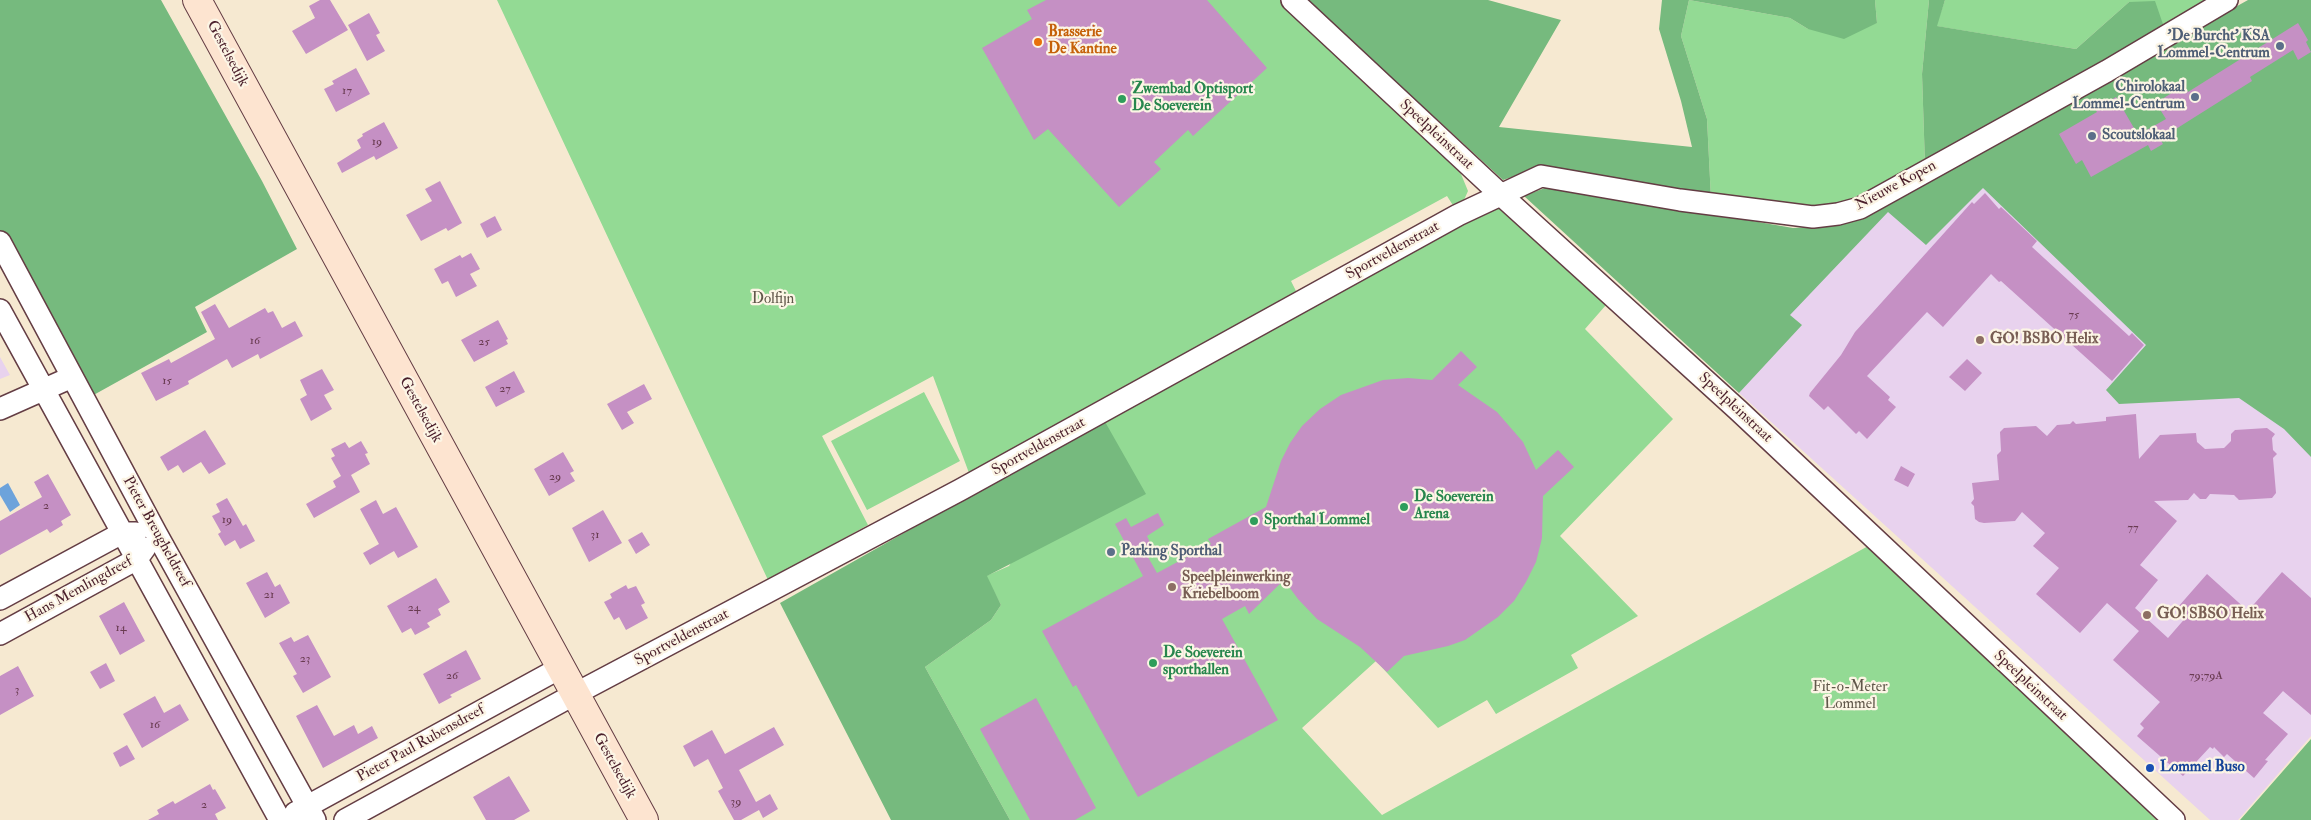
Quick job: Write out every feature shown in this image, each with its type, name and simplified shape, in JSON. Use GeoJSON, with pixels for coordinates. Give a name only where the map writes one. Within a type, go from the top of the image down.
{"type":"FeatureCollection","features":[{"type":"Feature","properties":{"kind":"main road","name":"Gestelsedijk"},"geometry":{"type":"LineString","coordinates":[[197,0],[644,820]]}},
{"type":"Feature","properties":{"kind":"street","name":"Nieuwe Kopen"},"geometry":{"type":"LineString","coordinates":[[1500,194],[1541,176],[1743,209],[1813,217],[1838,214],[1860,208],[2107,71],[2227,0]]}},
{"type":"Feature","properties":{"kind":"street","name":"Speelpleinstraat"},"geometry":{"type":"LineString","coordinates":[[1298,2],[1500,194],[1738,410],[2174,820]]}},
{"type":"Feature","properties":{"kind":"street","name":"Sportveldenstraat"},"geometry":{"type":"LineString","coordinates":[[575,694],[960,490],[1500,194]]}},
{"type":"Feature","properties":{"kind":"street","name":"Pieter Breugheldreef"},"geometry":{"type":"LineString","coordinates":[[0,242],[156,533],[311,813]]}},
{"type":"Feature","properties":{"kind":"street","name":"Pieter Breugheldreef"},"geometry":{"type":"LineString","coordinates":[[0,310],[282,820]]}},
{"type":"Feature","properties":{"kind":"street"},"geometry":{"type":"LineString","coordinates":[[0,409],[72,377]]}},
{"type":"Feature","properties":{"kind":"street","name":"Hans Memlingdreef"},"geometry":{"type":"LineString","coordinates":[[0,599],[122,533],[156,533]]}},
{"type":"Feature","properties":{"kind":"street","name":"Hans Memlingdreef"},"geometry":{"type":"LineString","coordinates":[[0,634],[137,559],[156,533]]}},
{"type":"Feature","properties":{"kind":"street","name":"Pieter Paul Rubensdreef"},"geometry":{"type":"LineString","coordinates":[[282,820],[311,813],[560,668]]}},
{"type":"Feature","properties":{"kind":"street","name":"Pieter Paul Rubensdreef"},"geometry":{"type":"LineString","coordinates":[[344,820],[575,694]]}},
{"type":"Feature","properties":{"kind":"shaded area","name":"GO! SBSO Helix"},"geometry":{"type":"Polygon","coordinates":[[[1988,148],[2311,343],[2311,736],[2238,820],[2210,820],[1728,383],[1851,226],[1988,148]]]}},
{"type":"Feature","properties":{"kind":"shaded area"},"geometry":{"type":"Polygon","coordinates":[[[0,357],[10,375],[0,379],[0,357]]]}},
{"type":"Feature","properties":{"kind":"green space"},"geometry":{"type":"Polygon","coordinates":[[[0,0],[161,0],[262,181],[297,249],[195,307],[207,332],[90,397],[0,230],[0,0]]]}},
{"type":"Feature","properties":{"kind":"green space","name":"Dolfijn"},"geometry":{"type":"Polygon","coordinates":[[[497,0],[1283,0],[1446,157],[1461,174],[1468,191],[1456,210],[1447,196],[1291,281],[1298,295],[969,473],[933,376],[822,436],[868,525],[768,580],[497,0]]]}},
{"type":"Feature","properties":{"kind":"green space"},"geometry":{"type":"Polygon","coordinates":[[[1307,0],[1488,0],[1561,20],[1499,127],[1692,147],[1681,101],[1659,29],[1662,0],[1689,0],[1681,36],[1707,119],[1711,199],[1527,172],[1503,180],[1307,0]]]}},
{"type":"Feature","properties":{"kind":"green space"},"geometry":{"type":"Polygon","coordinates":[[[1689,0],[1790,18],[1808,29],[1877,23],[1875,0],[1929,0],[1922,74],[1925,165],[1848,206],[1808,214],[1711,199],[1707,119],[1681,36],[1689,0]]]}},
{"type":"Feature","properties":{"kind":"green space"},"geometry":{"type":"Polygon","coordinates":[[[1689,0],[1875,0],[1877,23],[1844,39],[1808,29],[1790,18],[1689,0]]]}},
{"type":"Feature","properties":{"kind":"green space"},"geometry":{"type":"Polygon","coordinates":[[[1929,0],[1945,0],[1937,26],[2076,49],[2129,2],[2155,1],[2165,30],[1925,165],[1922,74],[1929,0]]]}},
{"type":"Feature","properties":{"kind":"green space"},"geometry":{"type":"Polygon","coordinates":[[[1945,0],[2212,0],[2165,30],[2129,2],[2076,49],[1936,26],[1945,0]]]}},
{"type":"Feature","properties":{"kind":"green space"},"geometry":{"type":"Polygon","coordinates":[[[2248,0],[2311,0],[2311,457],[2284,429],[2239,398],[2119,404],[2106,390],[2146,345],[1983,188],[1926,245],[1888,212],[1790,315],[1802,325],[1739,393],[1524,196],[1550,186],[1793,228],[1825,226],[1851,221],[2248,0]]]}},
{"type":"Feature","properties":{"kind":"green space","name":"Fit-o-Meter Lommel"},"geometry":{"type":"Polygon","coordinates":[[[1494,207],[1510,212],[1606,305],[1585,329],[1673,419],[1560,536],[1638,616],[1571,655],[1578,668],[1496,714],[1487,700],[1438,728],[1376,661],[1302,728],[1382,815],[1870,545],[2159,820],[1010,820],[925,667],[991,620],[1001,605],[986,576],[1009,566],[1104,420],[1494,207]]]}},
{"type":"Feature","properties":{"kind":"green space"},"geometry":{"type":"Polygon","coordinates":[[[924,392],[960,461],[867,510],[831,441],[924,392]]]}},
{"type":"Feature","properties":{"kind":"green space"},"geometry":{"type":"Polygon","coordinates":[[[1104,420],[1146,494],[987,576],[1001,605],[991,620],[925,667],[1010,820],[891,820],[780,603],[1104,420]]]}},
{"type":"Feature","properties":{"kind":"green space"},"geometry":{"type":"Polygon","coordinates":[[[2311,739],[2311,820],[2240,820],[2311,739]]]}},
{"type":"Feature","properties":{"kind":"water"},"geometry":{"type":"Polygon","coordinates":[[[8,483],[20,505],[10,512],[0,495],[0,488],[8,483]]]}},
{"type":"Feature","properties":{"kind":"building"},"geometry":{"type":"Polygon","coordinates":[[[320,0],[330,0],[348,30],[306,54],[292,31],[315,18],[309,6],[320,0]]]}},
{"type":"Feature","properties":{"kind":"building","name":"Zwembad Optisport De Soeverein"},"geometry":{"type":"Polygon","coordinates":[[[1046,0],[1207,0],[1267,68],[1193,136],[1188,130],[1154,162],[1161,169],[1119,207],[1048,129],[1034,140],[982,48],[1032,19],[1027,10],[1046,0]]]}},
{"type":"Feature","properties":{"kind":"building"},"geometry":{"type":"Polygon","coordinates":[[[369,13],[380,33],[376,35],[385,51],[367,61],[348,25],[369,13]]]}},
{"type":"Feature","properties":{"kind":"building"},"geometry":{"type":"Polygon","coordinates":[[[2298,23],[2308,40],[2306,42],[2311,52],[2298,60],[2293,50],[2250,77],[2252,81],[2160,139],[2163,144],[2151,151],[2148,145],[2091,177],[2082,160],[2076,164],[2059,134],[2097,112],[2095,109],[2116,97],[2138,135],[2166,119],[2156,103],[2184,85],[2188,92],[2298,23]]]}},
{"type":"Feature","properties":{"kind":"building"},"geometry":{"type":"Polygon","coordinates":[[[356,68],[370,94],[336,112],[324,89],[334,84],[332,81],[356,68]]]}},
{"type":"Feature","properties":{"kind":"building"},"geometry":{"type":"Polygon","coordinates":[[[384,122],[398,148],[376,160],[374,156],[342,173],[337,163],[361,148],[357,140],[363,136],[362,134],[384,122]]]}},
{"type":"Feature","properties":{"kind":"building"},"geometry":{"type":"Polygon","coordinates":[[[440,181],[462,223],[448,231],[446,228],[421,241],[406,215],[432,201],[425,189],[440,181]]]}},
{"type":"Feature","properties":{"kind":"building"},"geometry":{"type":"Polygon","coordinates":[[[1985,193],[1999,209],[2001,207],[2037,241],[2032,247],[2129,336],[2132,333],[2144,345],[2112,381],[1991,274],[1943,327],[1927,312],[1867,376],[1890,397],[1888,400],[1896,407],[1867,439],[1859,431],[1856,434],[1828,406],[1824,410],[1809,396],[1810,393],[1841,355],[1855,332],[1972,202],[1974,204],[1985,193]]]}},
{"type":"Feature","properties":{"kind":"building"},"geometry":{"type":"Polygon","coordinates":[[[495,216],[502,230],[487,238],[480,224],[495,216]]]}},
{"type":"Feature","properties":{"kind":"building"},"geometry":{"type":"Polygon","coordinates":[[[471,253],[480,269],[470,274],[477,286],[456,297],[448,281],[442,284],[434,269],[460,255],[462,258],[471,253]]]}},
{"type":"Feature","properties":{"kind":"building"},"geometry":{"type":"Polygon","coordinates":[[[215,304],[229,328],[265,308],[268,313],[273,311],[282,328],[295,321],[303,336],[260,359],[258,354],[232,368],[227,359],[188,381],[189,384],[156,401],[141,373],[169,359],[171,363],[215,339],[201,312],[215,304]]]}},
{"type":"Feature","properties":{"kind":"building"},"geometry":{"type":"Polygon","coordinates":[[[498,320],[508,339],[506,340],[508,344],[474,362],[461,340],[498,320]]]}},
{"type":"Feature","properties":{"kind":"building","name":"De Soeverein Arena"},"geometry":{"type":"Polygon","coordinates":[[[1461,351],[1477,367],[1458,385],[1497,412],[1523,442],[1536,470],[1558,450],[1574,467],[1543,496],[1542,538],[1536,562],[1514,601],[1498,617],[1465,640],[1404,656],[1387,672],[1360,647],[1317,619],[1298,599],[1284,580],[1249,614],[1245,606],[1222,619],[1278,720],[1138,797],[1076,685],[1073,687],[1042,631],[1143,576],[1115,524],[1126,518],[1131,527],[1158,513],[1164,525],[1147,536],[1152,546],[1144,550],[1157,573],[1211,544],[1208,539],[1266,507],[1281,461],[1290,443],[1302,426],[1320,409],[1341,395],[1383,380],[1408,378],[1432,380],[1461,351]]]}},
{"type":"Feature","properties":{"kind":"building"},"geometry":{"type":"Polygon","coordinates":[[[1967,359],[1982,373],[1965,391],[1949,377],[1967,359]]]}},
{"type":"Feature","properties":{"kind":"building"},"geometry":{"type":"Polygon","coordinates":[[[322,369],[334,390],[324,395],[332,409],[311,421],[300,399],[307,395],[300,380],[322,369]]]}},
{"type":"Feature","properties":{"kind":"building"},"geometry":{"type":"Polygon","coordinates":[[[514,371],[525,392],[496,407],[485,387],[514,371]]]}},
{"type":"Feature","properties":{"kind":"building"},"geometry":{"type":"Polygon","coordinates":[[[644,384],[652,399],[627,412],[634,423],[622,430],[607,404],[644,384]]]}},
{"type":"Feature","properties":{"kind":"building"},"geometry":{"type":"Polygon","coordinates":[[[2136,414],[2139,459],[2160,435],[2196,433],[2197,442],[2205,449],[2224,448],[2231,441],[2231,434],[2235,430],[2267,428],[2275,434],[2272,438],[2273,450],[2277,454],[2273,458],[2276,493],[2272,498],[2239,500],[2234,495],[2210,494],[2206,499],[2200,499],[2194,493],[2188,500],[2154,501],[2177,521],[2140,565],[2158,580],[2135,608],[2168,638],[2188,615],[2178,607],[2207,574],[2248,611],[2282,572],[2311,598],[2311,715],[2283,691],[2263,713],[2288,734],[2265,760],[2268,761],[2254,778],[2227,754],[2224,757],[2214,747],[2213,749],[2210,747],[2183,776],[2137,736],[2144,728],[2140,724],[2160,702],[2113,660],[2139,631],[2107,603],[2080,633],[2036,594],[2059,568],[2033,546],[2045,533],[2022,512],[2015,521],[1984,523],[1975,519],[1974,506],[1971,503],[1974,499],[1972,483],[1999,480],[1997,455],[2001,451],[2000,432],[2004,428],[2036,426],[2047,436],[2057,425],[2070,424],[2073,421],[2076,424],[2106,421],[2106,417],[2136,414]]]}},
{"type":"Feature","properties":{"kind":"building"},"geometry":{"type":"Polygon","coordinates":[[[205,430],[226,464],[209,474],[201,462],[183,473],[178,465],[168,471],[160,457],[205,430]]]}},
{"type":"Feature","properties":{"kind":"building"},"geometry":{"type":"Polygon","coordinates":[[[361,441],[368,453],[365,454],[370,464],[351,475],[360,492],[314,518],[306,504],[336,487],[333,481],[341,476],[331,458],[335,456],[331,449],[345,442],[349,448],[361,441]]]}},
{"type":"Feature","properties":{"kind":"building"},"geometry":{"type":"Polygon","coordinates":[[[563,452],[574,471],[570,473],[575,481],[549,496],[534,469],[563,452]]]}},
{"type":"Feature","properties":{"kind":"building"},"geometry":{"type":"Polygon","coordinates":[[[1901,466],[1915,474],[1908,487],[1894,480],[1901,466]]]}},
{"type":"Feature","properties":{"kind":"building"},"geometry":{"type":"Polygon","coordinates":[[[48,474],[71,515],[61,521],[63,525],[50,533],[47,529],[0,555],[0,521],[42,497],[34,482],[48,474]]]}},
{"type":"Feature","properties":{"kind":"building"},"geometry":{"type":"Polygon","coordinates":[[[227,498],[243,526],[246,524],[255,541],[240,549],[235,540],[225,546],[218,534],[221,532],[212,516],[220,512],[216,504],[227,498]]]}},
{"type":"Feature","properties":{"kind":"building"},"geometry":{"type":"Polygon","coordinates":[[[376,500],[383,514],[396,507],[418,547],[398,558],[394,551],[370,565],[363,553],[379,544],[360,509],[376,500]]]}},
{"type":"Feature","properties":{"kind":"building"},"geometry":{"type":"Polygon","coordinates":[[[603,510],[622,543],[589,562],[572,528],[603,510]]]}},
{"type":"Feature","properties":{"kind":"building"},"geometry":{"type":"Polygon","coordinates":[[[642,532],[650,545],[636,554],[628,540],[642,532]]]}},
{"type":"Feature","properties":{"kind":"building"},"geometry":{"type":"Polygon","coordinates":[[[267,572],[275,587],[280,584],[290,603],[265,618],[246,583],[267,572]]]}},
{"type":"Feature","properties":{"kind":"building"},"geometry":{"type":"Polygon","coordinates":[[[436,578],[450,602],[438,609],[441,615],[427,623],[430,627],[415,635],[411,628],[402,633],[387,606],[436,578]]]}},
{"type":"Feature","properties":{"kind":"building"},"geometry":{"type":"Polygon","coordinates":[[[626,585],[628,589],[636,586],[645,603],[641,605],[648,618],[626,630],[619,617],[614,620],[604,602],[612,598],[610,594],[626,585]]]}},
{"type":"Feature","properties":{"kind":"building"},"geometry":{"type":"Polygon","coordinates":[[[124,602],[145,641],[120,655],[99,616],[124,602]]]}},
{"type":"Feature","properties":{"kind":"building"},"geometry":{"type":"Polygon","coordinates":[[[308,635],[331,677],[303,693],[293,676],[297,674],[279,643],[291,637],[294,642],[308,635]]]}},
{"type":"Feature","properties":{"kind":"building"},"geometry":{"type":"Polygon","coordinates":[[[466,650],[481,679],[450,695],[452,697],[439,704],[423,674],[466,650]]]}},
{"type":"Feature","properties":{"kind":"building"},"geometry":{"type":"Polygon","coordinates":[[[106,663],[115,681],[100,689],[90,672],[106,663]]]}},
{"type":"Feature","properties":{"kind":"building"},"geometry":{"type":"Polygon","coordinates":[[[18,666],[34,696],[0,715],[0,676],[18,666]]]}},
{"type":"Feature","properties":{"kind":"building"},"geometry":{"type":"Polygon","coordinates":[[[155,696],[164,713],[180,704],[189,720],[142,748],[123,714],[155,696]]]}},
{"type":"Feature","properties":{"kind":"building"},"geometry":{"type":"Polygon","coordinates":[[[1036,698],[1096,808],[1075,820],[1030,820],[980,729],[1036,698]]]}},
{"type":"Feature","properties":{"kind":"building"},"geometry":{"type":"Polygon","coordinates":[[[317,705],[334,736],[354,725],[358,734],[372,726],[378,738],[323,768],[296,716],[317,705]]]}},
{"type":"Feature","properties":{"kind":"building"},"geometry":{"type":"Polygon","coordinates":[[[774,727],[784,745],[739,770],[756,802],[770,794],[778,809],[763,818],[759,810],[741,820],[734,820],[718,791],[723,788],[708,759],[694,767],[683,746],[712,730],[725,754],[774,727]]]}},
{"type":"Feature","properties":{"kind":"building"},"geometry":{"type":"Polygon","coordinates":[[[127,745],[135,759],[120,767],[113,753],[127,745]]]}},
{"type":"Feature","properties":{"kind":"building"},"geometry":{"type":"Polygon","coordinates":[[[509,776],[530,811],[514,820],[486,820],[473,797],[509,776]]]}},
{"type":"Feature","properties":{"kind":"building"},"geometry":{"type":"Polygon","coordinates":[[[210,784],[226,808],[215,814],[218,820],[148,820],[159,814],[157,810],[173,801],[175,804],[210,784]]]}},
{"type":"Feature","properties":{"kind":"place","name":"Brasserie De Kantine"},"geometry":{"type":"Point","coordinates":[1038,42]}},
{"type":"Feature","properties":{"kind":"place","name":"'De Burcht' KSA Lommel-Centrum"},"geometry":{"type":"Point","coordinates":[2280,46]}},
{"type":"Feature","properties":{"kind":"place","name":"Chirolokaal Lommel-Centrum"},"geometry":{"type":"Point","coordinates":[2195,97]}},
{"type":"Feature","properties":{"kind":"place","name":"Zwembad Optisport De Soeverein"},"geometry":{"type":"Point","coordinates":[1122,99]}},
{"type":"Feature","properties":{"kind":"place","name":"Scoutslokaal"},"geometry":{"type":"Point","coordinates":[2092,136]}},
{"type":"Feature","properties":{"kind":"place","name":"GO! BSBO Helix"},"geometry":{"type":"Point","coordinates":[1980,340]}},
{"type":"Feature","properties":{"kind":"place","name":"De Soeverein Arena"},"geometry":{"type":"Point","coordinates":[1404,507]}},
{"type":"Feature","properties":{"kind":"place","name":"Sporthal Lommel"},"geometry":{"type":"Point","coordinates":[1254,521]}},
{"type":"Feature","properties":{"kind":"place","name":"Parking Sporthal"},"geometry":{"type":"Point","coordinates":[1111,552]}},
{"type":"Feature","properties":{"kind":"place","name":"Speelpleinwerking Kriebelboom"},"geometry":{"type":"Point","coordinates":[1172,587]}},
{"type":"Feature","properties":{"kind":"place","name":"GO! SBSO Helix"},"geometry":{"type":"Point","coordinates":[2147,615]}},
{"type":"Feature","properties":{"kind":"place","name":"De Soeverein sporthallen"},"geometry":{"type":"Point","coordinates":[1153,663]}},
{"type":"Feature","properties":{"kind":"place","name":"Lommel Buso"},"geometry":{"type":"Point","coordinates":[2150,768]}}]}
